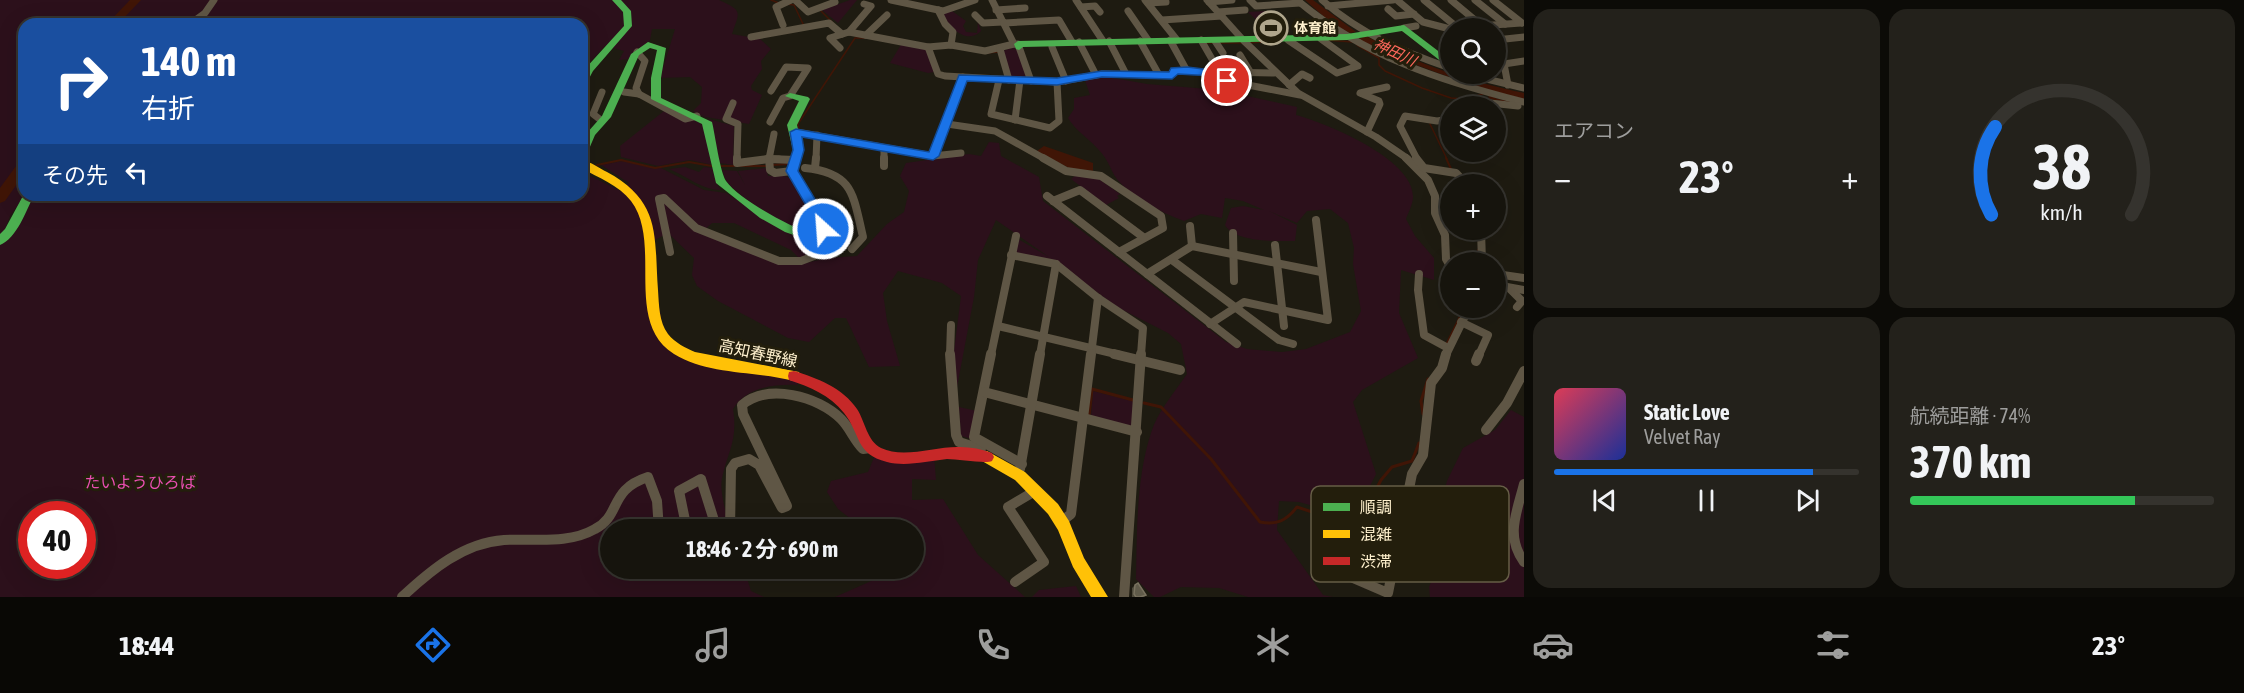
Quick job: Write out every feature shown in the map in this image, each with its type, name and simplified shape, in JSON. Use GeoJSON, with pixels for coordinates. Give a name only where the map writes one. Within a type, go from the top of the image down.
{"type":"FeatureCollection","features":[{"type":"Feature","properties":{"kind":"street"},"geometry":{"type":"LineString","coordinates":[[198,18],[205,13],[214,0]]}},
{"type":"Feature","properties":{"kind":"street"},"geometry":{"type":"LineString","coordinates":[[588,72],[621,37],[628,26],[627,11],[616,0]]}},
{"type":"Feature","properties":{"kind":"street"},"geometry":{"type":"LineString","coordinates":[[783,25],[776,7],[793,0],[808,12],[834,1],[843,0]]}},
{"type":"Feature","properties":{"kind":"street"},"geometry":{"type":"LineString","coordinates":[[891,0],[943,11],[975,0]]}},
{"type":"Feature","properties":{"kind":"street"},"geometry":{"type":"LineString","coordinates":[[992,0],[1017,45],[1031,81]]}},
{"type":"Feature","properties":{"kind":"street"},"geometry":{"type":"LineString","coordinates":[[1077,0],[1126,74]]}},
{"type":"Feature","properties":{"kind":"street"},"geometry":{"type":"LineString","coordinates":[[1208,1],[1232,0]]}},
{"type":"Feature","properties":{"kind":"street"},"geometry":{"type":"LineString","coordinates":[[1250,0],[1256,6],[1299,2],[1348,37],[1426,74],[1473,90],[1524,102]]}},
{"type":"Feature","properties":{"kind":"street"},"geometry":{"type":"LineString","coordinates":[[1322,0],[1366,32],[1407,52],[1440,63]]}},
{"type":"Feature","properties":{"kind":"street"},"geometry":{"type":"LineString","coordinates":[[1328,6],[1395,0],[1424,22],[1440,26]]}},
{"type":"Feature","properties":{"kind":"street"},"geometry":{"type":"LineString","coordinates":[[1425,0],[1446,18]]}},
{"type":"Feature","properties":{"kind":"street"},"geometry":{"type":"LineString","coordinates":[[1451,0],[1472,18]]}},
{"type":"Feature","properties":{"kind":"street"},"geometry":{"type":"LineString","coordinates":[[1475,0],[1498,18]]}},
{"type":"Feature","properties":{"kind":"street"},"geometry":{"type":"LineString","coordinates":[[1493,0],[1523,24]]}},
{"type":"Feature","properties":{"kind":"street"},"geometry":{"type":"LineString","coordinates":[[1208,1],[1274,73],[1301,95],[1367,132],[1411,161],[1435,196],[1434,210],[1446,237],[1445,252]]}},
{"type":"Feature","properties":{"kind":"street"},"geometry":{"type":"LineString","coordinates":[[1147,2],[1166,2]]}},
{"type":"Feature","properties":{"kind":"street"},"geometry":{"type":"LineString","coordinates":[[1147,2],[1162,20],[1187,70]]}},
{"type":"Feature","properties":{"kind":"street"},"geometry":{"type":"LineString","coordinates":[[846,33],[871,6],[864,4]]}},
{"type":"Feature","properties":{"kind":"street"},"geometry":{"type":"LineString","coordinates":[[1081,7],[1094,4],[1100,12]]}},
{"type":"Feature","properties":{"kind":"street"},"geometry":{"type":"LineString","coordinates":[[996,10],[1025,8]]}},
{"type":"Feature","properties":{"kind":"street"},"geometry":{"type":"LineString","coordinates":[[1388,9],[1396,16],[1414,14]]}},
{"type":"Feature","properties":{"kind":"street"},"geometry":{"type":"LineString","coordinates":[[938,10],[945,24],[953,32],[951,45]]}},
{"type":"Feature","properties":{"kind":"street"},"geometry":{"type":"LineString","coordinates":[[1162,20],[1245,10]]}},
{"type":"Feature","properties":{"kind":"street"},"geometry":{"type":"LineString","coordinates":[[1128,11],[1159,75]]}},
{"type":"Feature","properties":{"kind":"street"},"geometry":{"type":"LineString","coordinates":[[1179,12],[1184,18]]}},
{"type":"Feature","properties":{"kind":"street"},"geometry":{"type":"LineString","coordinates":[[866,35],[887,15]]}},
{"type":"Feature","properties":{"kind":"street"},"geometry":{"type":"LineString","coordinates":[[975,15],[983,23],[1059,20],[1076,42],[1096,75]]}},
{"type":"Feature","properties":{"kind":"street"},"geometry":{"type":"LineString","coordinates":[[750,37],[829,23],[846,33]]}},
{"type":"Feature","properties":{"kind":"street"},"geometry":{"type":"LineString","coordinates":[[983,23],[983,34]]}},
{"type":"Feature","properties":{"kind":"street"},"geometry":{"type":"LineString","coordinates":[[1506,24],[1523,24]]}},
{"type":"Feature","properties":{"kind":"street"},"geometry":{"type":"LineString","coordinates":[[840,48],[830,38],[846,33],[928,46],[951,45],[985,51],[1001,51],[1017,45],[1076,42],[1289,41],[1348,37],[1366,32],[1410,27],[1440,56]]}},
{"type":"Feature","properties":{"kind":"street"},"geometry":{"type":"LineString","coordinates":[[1506,39],[1524,38]]}},
{"type":"Feature","properties":{"kind":"street"},"geometry":{"type":"LineString","coordinates":[[1289,41],[1337,74],[1358,66],[1321,39]]}},
{"type":"Feature","properties":{"kind":"street"},"geometry":{"type":"LineString","coordinates":[[1201,40],[1218,74],[1227,81],[1301,95]]}},
{"type":"Feature","properties":{"kind":"street"},"geometry":{"type":"LineString","coordinates":[[1215,40],[1224,53]]}},
{"type":"Feature","properties":{"kind":"street"},"geometry":{"type":"LineString","coordinates":[[588,141],[602,122],[637,52],[648,45],[662,48],[656,78],[656,99],[707,122],[720,181],[786,228],[801,236],[814,238],[820,234],[824,224],[797,166],[796,132],[792,125],[805,99],[790,96],[783,98],[770,122]]}},
{"type":"Feature","properties":{"kind":"street"},"geometry":{"type":"LineString","coordinates":[[1051,45],[1066,81]]}},
{"type":"Feature","properties":{"kind":"street"},"geometry":{"type":"LineString","coordinates":[[928,46],[938,74],[999,80],[1057,82],[1096,75],[1172,75],[1175,71],[1187,70],[1218,74],[1274,73]]}},
{"type":"Feature","properties":{"kind":"street"},"geometry":{"type":"LineString","coordinates":[[1001,51],[1009,80]]}},
{"type":"Feature","properties":{"kind":"street"},"geometry":{"type":"LineString","coordinates":[[637,52],[645,61],[636,88],[639,94]]}},
{"type":"Feature","properties":{"kind":"street"},"geometry":{"type":"LineString","coordinates":[[1240,56],[1251,73]]}},
{"type":"Feature","properties":{"kind":"street"},"geometry":{"type":"LineString","coordinates":[[1506,63],[1524,61]]}},
{"type":"Feature","properties":{"kind":"street"},"geometry":{"type":"LineString","coordinates":[[1506,63],[1524,69]]}},
{"type":"Feature","properties":{"kind":"street"},"geometry":{"type":"LineString","coordinates":[[771,91],[786,67],[808,68],[790,96]]}},
{"type":"Feature","properties":{"kind":"street"},"geometry":{"type":"LineString","coordinates":[[1289,85],[1299,73],[1310,78]]}},
{"type":"Feature","properties":{"kind":"street"},"geometry":{"type":"LineString","coordinates":[[1506,74],[1508,85]]}},
{"type":"Feature","properties":{"kind":"street"},"geometry":{"type":"LineString","coordinates":[[933,156],[963,77]]}},
{"type":"Feature","properties":{"kind":"street"},"geometry":{"type":"LineString","coordinates":[[999,80],[991,114],[1050,128],[1059,121],[1057,82]]}},
{"type":"Feature","properties":{"kind":"street"},"geometry":{"type":"LineString","coordinates":[[1015,120],[1020,80]]}},
{"type":"Feature","properties":{"kind":"street"},"geometry":{"type":"LineString","coordinates":[[1504,84],[1524,88]]}},
{"type":"Feature","properties":{"kind":"street"},"geometry":{"type":"LineString","coordinates":[[1367,132],[1380,104],[1379,101],[1360,93],[1387,87]]}},
{"type":"Feature","properties":{"kind":"street"},"geometry":{"type":"LineString","coordinates":[[602,92],[593,114],[602,122]]}},
{"type":"Feature","properties":{"kind":"street"},"geometry":{"type":"LineString","coordinates":[[624,92],[639,94],[686,118],[697,116]]}},
{"type":"Feature","properties":{"kind":"street"},"geometry":{"type":"LineString","coordinates":[[733,103],[726,119],[738,124],[737,163],[815,168],[839,174],[848,182],[863,237],[852,249]]}},
{"type":"Feature","properties":{"kind":"street"},"geometry":{"type":"LineString","coordinates":[[1506,105],[1524,107]]}},
{"type":"Feature","properties":{"kind":"street"},"geometry":{"type":"LineString","coordinates":[[1440,121],[1405,116],[1400,126],[1420,165],[1424,168],[1457,174]]}},
{"type":"Feature","properties":{"kind":"street"},"geometry":{"type":"LineString","coordinates":[[946,124],[995,131],[1066,171],[1101,176],[1161,216],[1163,228],[1119,252]]}},
{"type":"Feature","properties":{"kind":"street"},"geometry":{"type":"LineString","coordinates":[[796,132],[933,156],[961,153]]}},
{"type":"Feature","properties":{"kind":"street"},"geometry":{"type":"LineString","coordinates":[[774,134],[769,164],[775,173],[797,166]]}},
{"type":"Feature","properties":{"kind":"street"},"geometry":{"type":"LineString","coordinates":[[815,168],[817,135]]}},
{"type":"Feature","properties":{"kind":"street"},"geometry":{"type":"LineString","coordinates":[[884,148],[884,166]]}},
{"type":"Feature","properties":{"kind":"street"},"geometry":{"type":"LineString","coordinates":[[839,174],[840,163]]}},
{"type":"Feature","properties":{"kind":"street","name":"高知春野線"},"geometry":{"type":"LineString","coordinates":[[588,167],[630,192],[644,208],[652,237],[654,318],[660,337],[678,351],[692,356],[778,371],[820,387],[834,395],[855,416],[870,448]]}},
{"type":"Feature","properties":{"kind":"street"},"geometry":{"type":"LineString","coordinates":[[1143,237],[1080,190],[1050,199],[1237,344]]}},
{"type":"Feature","properties":{"kind":"street"},"geometry":{"type":"LineString","coordinates":[[670,252],[659,199],[664,198],[696,228],[779,261],[801,261],[814,256],[818,245],[814,238]]}},
{"type":"Feature","properties":{"kind":"street"},"geometry":{"type":"LineString","coordinates":[[0,241],[9,232],[26,201]]}},
{"type":"Feature","properties":{"kind":"street"},"geometry":{"type":"LineString","coordinates":[[1210,324],[1245,302],[1328,320],[1316,220]]}},
{"type":"Feature","properties":{"kind":"street"},"geometry":{"type":"LineString","coordinates":[[1190,226],[1192,246]]}},
{"type":"Feature","properties":{"kind":"street"},"geometry":{"type":"LineString","coordinates":[[1233,233],[1234,281]]}},
{"type":"Feature","properties":{"kind":"street"},"geometry":{"type":"LineString","coordinates":[[1016,236],[974,437],[1022,464]]}},
{"type":"Feature","properties":{"kind":"street"},"geometry":{"type":"LineString","coordinates":[[1275,245],[1284,326]]}},
{"type":"Feature","properties":{"kind":"street"},"geometry":{"type":"LineString","coordinates":[[1148,274],[1192,246],[1321,272]]}},
{"type":"Feature","properties":{"kind":"street"},"geometry":{"type":"LineString","coordinates":[[1011,255],[1056,264],[1098,298],[1143,328],[1124,597]]}},
{"type":"Feature","properties":{"kind":"street"},"geometry":{"type":"LineString","coordinates":[[1172,260],[1279,340],[1293,344]]}},
{"type":"Feature","properties":{"kind":"street"},"geometry":{"type":"LineString","coordinates":[[1018,477],[1056,264]]}},
{"type":"Feature","properties":{"kind":"street"},"geometry":{"type":"LineString","coordinates":[[1419,274],[1418,290],[1424,335],[1448,348]]}},
{"type":"Feature","properties":{"kind":"street"},"geometry":{"type":"LineString","coordinates":[[1506,276],[1524,279]]}},
{"type":"Feature","properties":{"kind":"street"},"geometry":{"type":"LineString","coordinates":[[1506,288],[1524,290]]}},
{"type":"Feature","properties":{"kind":"street"},"geometry":{"type":"LineString","coordinates":[[1510,289],[1522,301],[1517,307]]}},
{"type":"Feature","properties":{"kind":"street"},"geometry":{"type":"LineString","coordinates":[[1062,521],[1071,514],[1098,298]]}},
{"type":"Feature","properties":{"kind":"street"},"geometry":{"type":"LineString","coordinates":[[1410,486],[1412,474],[1423,455],[1431,383],[1443,368],[1448,348],[1463,318]]}},
{"type":"Feature","properties":{"kind":"street"},"geometry":{"type":"LineString","coordinates":[[1461,322],[1488,335],[1476,361]]}},
{"type":"Feature","properties":{"kind":"street"},"geometry":{"type":"LineString","coordinates":[[951,325],[950,368],[958,442],[994,453],[1035,491],[1062,521],[1078,562],[1100,597]]}},
{"type":"Feature","properties":{"kind":"street"},"geometry":{"type":"LineString","coordinates":[[998,326],[1180,370]]}},
{"type":"Feature","properties":{"kind":"street"},"geometry":{"type":"LineString","coordinates":[[1486,430],[1507,403],[1524,371]]}},
{"type":"Feature","properties":{"kind":"street"},"geometry":{"type":"LineString","coordinates":[[984,392],[1137,432]]}},
{"type":"Feature","properties":{"kind":"street"},"geometry":{"type":"LineString","coordinates":[[730,519],[731,469],[735,463],[749,459],[759,465],[782,508],[787,506],[743,414],[742,405],[747,397],[760,394],[806,398],[840,418],[854,442],[863,449],[870,448],[879,453],[898,456],[948,450],[969,452],[1005,465]]}},
{"type":"Feature","properties":{"kind":"street"},"geometry":{"type":"LineString","coordinates":[[606,519],[619,491],[637,479],[648,477],[657,501],[658,519]]}},
{"type":"Feature","properties":{"kind":"street"},"geometry":{"type":"LineString","coordinates":[[686,519],[678,491],[701,479],[714,519]]}},
{"type":"Feature","properties":{"kind":"street"},"geometry":{"type":"LineString","coordinates":[[1524,484],[1511,540],[1516,553],[1524,562]]}},
{"type":"Feature","properties":{"kind":"street"},"geometry":{"type":"LineString","coordinates":[[1015,582],[1044,562],[1008,507],[1035,491]]}},
{"type":"Feature","properties":{"kind":"street"},"geometry":{"type":"LineString","coordinates":[[402,597],[432,569],[488,542],[504,540],[535,542],[594,530],[600,526]]}},
{"type":"Feature","properties":{"kind":"street"},"geometry":{"type":"LineString","coordinates":[[1362,582],[1388,593],[1390,582]]}},
{"type":"Feature","properties":{"kind":"green space","name":"たいようひろば"},"geometry":{"type":"Polygon","coordinates":[[[0,0],[719,0],[733,7],[738,13],[732,34],[760,39],[771,49],[761,61],[762,69],[751,86],[752,90],[762,95],[749,124],[705,117],[693,111],[701,103],[702,87],[690,77],[660,78],[675,29],[652,29],[650,40],[629,59],[619,60],[624,51],[605,46],[588,64],[588,18],[199,18],[202,16],[187,18],[18,18],[18,201],[21,201],[10,216],[4,231],[27,201],[588,201],[588,175],[621,191],[629,183],[601,165],[622,161],[661,168],[704,190],[726,193],[800,239],[812,242],[811,255],[801,260],[791,250],[734,223],[712,223],[700,234],[801,264],[828,258],[857,256],[887,224],[904,212],[909,191],[900,176],[906,163],[969,154],[981,156],[989,142],[999,143],[1001,156],[1039,177],[1043,201],[1226,342],[1247,349],[1282,352],[1306,349],[1350,332],[1361,311],[1353,264],[1354,248],[1348,223],[1330,209],[1307,211],[1297,223],[1269,211],[1297,225],[1295,241],[1257,240],[1238,235],[1225,225],[1231,208],[1243,206],[1264,210],[1243,201],[1225,198],[1222,218],[1201,214],[1184,221],[1165,213],[1124,187],[1102,154],[1068,118],[1074,109],[1074,98],[1090,95],[1085,80],[1102,76],[1147,84],[1220,90],[1297,107],[1296,115],[1346,134],[1384,156],[1399,169],[1409,183],[1413,200],[1406,219],[1415,236],[1434,258],[1434,280],[1401,270],[1399,313],[1418,358],[1362,390],[1353,402],[1376,474],[1370,486],[1311,486],[1311,505],[1279,501],[1277,530],[1311,578],[1311,582],[1314,582],[1323,595],[1333,597],[1248,597],[1219,588],[1181,587],[1160,597],[1154,597],[1136,579],[1138,506],[1142,469],[1154,425],[1187,374],[1181,344],[1168,333],[1117,307],[1055,261],[1016,253],[1018,239],[1049,257],[996,220],[978,260],[974,297],[957,387],[952,367],[961,296],[942,283],[898,271],[883,293],[887,321],[900,366],[869,367],[846,318],[835,318],[809,342],[788,338],[718,301],[697,286],[692,275],[694,258],[668,233],[655,240],[654,279],[667,349],[796,380],[798,385],[761,388],[745,396],[733,409],[732,445],[721,484],[728,519],[600,519],[600,579],[747,579],[751,591],[764,597],[0,597],[0,0]]]}},
{"type":"Feature","properties":{"kind":"green space"},"geometry":{"type":"Polygon","coordinates":[[[850,0],[857,0],[838,23],[822,10],[850,0]]]}},
{"type":"Feature","properties":{"kind":"green space"},"geometry":{"type":"Polygon","coordinates":[[[952,11],[966,21],[963,26],[966,32],[977,33],[978,22],[981,31],[975,35],[970,36],[958,33],[941,14],[952,11]]]}},
{"type":"Feature","properties":{"kind":"green space"},"geometry":{"type":"Polygon","coordinates":[[[1267,11],[1281,24],[1274,25],[1280,31],[1268,31],[1248,12],[1267,11]]]}},
{"type":"Feature","properties":{"kind":"green space"},"geometry":{"type":"Polygon","coordinates":[[[902,43],[927,50],[934,72],[928,73],[890,63],[902,43]]]}},
{"type":"Feature","properties":{"kind":"green space"},"geometry":{"type":"Polygon","coordinates":[[[1016,46],[1027,78],[1011,77],[1003,51],[1016,46]]]}},
{"type":"Feature","properties":{"kind":"green space"},"geometry":{"type":"Polygon","coordinates":[[[664,111],[704,123],[713,165],[690,160],[658,166],[621,157],[620,146],[664,111]]]}},
{"type":"Feature","properties":{"kind":"green space"},"geometry":{"type":"Polygon","coordinates":[[[709,119],[734,126],[733,165],[720,163],[709,119]]]}},
{"type":"Feature","properties":{"kind":"green space"},"geometry":{"type":"Polygon","coordinates":[[[685,167],[699,172],[704,167],[714,168],[717,185],[721,190],[701,185],[669,169],[685,167]]]}},
{"type":"Feature","properties":{"kind":"green space"},"geometry":{"type":"Polygon","coordinates":[[[766,168],[768,176],[785,176],[792,179],[819,225],[815,233],[795,229],[755,206],[728,183],[722,170],[737,171],[745,185],[738,171],[766,168]]]}},
{"type":"Feature","properties":{"kind":"green space"},"geometry":{"type":"Polygon","coordinates":[[[1076,175],[1096,177],[1120,194],[1117,196],[1119,198],[1106,205],[1071,179],[1076,175]]]}},
{"type":"Feature","properties":{"kind":"green space"},"geometry":{"type":"Polygon","coordinates":[[[1093,391],[1133,401],[1132,428],[1091,417],[1093,391]]]}},
{"type":"Feature","properties":{"kind":"green space"},"geometry":{"type":"Polygon","coordinates":[[[959,407],[977,411],[972,439],[961,436],[959,407]]]}},
{"type":"Feature","properties":{"kind":"green space"},"geometry":{"type":"Polygon","coordinates":[[[1511,410],[1524,417],[1524,597],[1430,597],[1431,582],[1509,582],[1509,486],[1446,486],[1463,448],[1495,430],[1511,410]]]}},
{"type":"Feature","properties":{"kind":"green space"},"geometry":{"type":"Polygon","coordinates":[[[875,455],[934,456],[936,480],[912,479],[912,500],[943,499],[978,555],[1025,597],[835,597],[876,579],[924,579],[924,519],[851,519],[838,509],[827,492],[831,481],[868,472],[875,455]]]}},
{"type":"Feature","properties":{"kind":"green space"},"geometry":{"type":"Polygon","coordinates":[[[1076,586],[1081,597],[1032,597],[1039,590],[1076,586]]]}},
{"type":"Feature","properties":{"kind":"water"},"geometry":{"type":"Polygon","coordinates":[[[1305,0],[1313,0],[1356,32],[1350,33],[1330,22],[1305,0]]]}},
{"type":"Feature","properties":{"kind":"water","name":"神田川"},"geometry":{"type":"Polygon","coordinates":[[[1366,36],[1404,55],[1440,69],[1440,74],[1399,57],[1358,39],[1366,36]]]}},
{"type":"Feature","properties":{"kind":"water"},"geometry":{"type":"Polygon","coordinates":[[[1472,84],[1487,84],[1524,93],[1524,99],[1472,84]]]}},
{"type":"Feature","properties":{"kind":"water"},"geometry":{"type":"Polygon","coordinates":[[[1044,146],[1093,163],[1093,171],[1069,168],[1037,151],[1044,146]]]}},
{"type":"Feature","properties":{"kind":"building"},"geometry":{"type":"Polygon","coordinates":[[[1138,583],[1146,595],[1136,597],[1134,594],[1135,585],[1138,583]]]}},
{"type":"Feature","properties":{"kind":"waterway"},"geometry":{"type":"LineString","coordinates":[[118,18],[136,0]]}},
{"type":"Feature","properties":{"kind":"waterway"},"geometry":{"type":"LineString","coordinates":[[771,0],[779,3]]}},
{"type":"Feature","properties":{"kind":"waterway"},"geometry":{"type":"LineString","coordinates":[[787,4],[794,5],[804,26]]}},
{"type":"Feature","properties":{"kind":"waterway"},"geometry":{"type":"LineString","coordinates":[[821,11],[833,23]]}},
{"type":"Feature","properties":{"kind":"waterway"},"geometry":{"type":"LineString","coordinates":[[799,128],[798,124],[855,38],[865,38]]}},
{"type":"Feature","properties":{"kind":"waterway"},"geometry":{"type":"LineString","coordinates":[[1326,40],[1353,42]]}},
{"type":"Feature","properties":{"kind":"waterway"},"geometry":{"type":"LineString","coordinates":[[1248,43],[1279,41]]}},
{"type":"Feature","properties":{"kind":"waterway"},"geometry":{"type":"LineString","coordinates":[[1206,43],[1243,43]]}},
{"type":"Feature","properties":{"kind":"waterway","name":"神田川"},"geometry":{"type":"LineString","coordinates":[[1357,45],[1379,58],[1379,65],[1385,71],[1422,88],[1451,98],[1464,99],[1483,94]]}},
{"type":"Feature","properties":{"kind":"waterway"},"geometry":{"type":"LineString","coordinates":[[986,53],[998,52]]}},
{"type":"Feature","properties":{"kind":"waterway"},"geometry":{"type":"LineString","coordinates":[[1506,101],[1510,102]]}},
{"type":"Feature","properties":{"kind":"waterway"},"geometry":{"type":"LineString","coordinates":[[1430,124],[1440,145]]}},
{"type":"Feature","properties":{"kind":"waterway"},"geometry":{"type":"LineString","coordinates":[[801,136],[802,151]]}},
{"type":"Feature","properties":{"kind":"waterway"},"geometry":{"type":"LineString","coordinates":[[597,165],[621,160],[655,168],[689,162],[712,166]]}},
{"type":"Feature","properties":{"kind":"waterway"},"geometry":{"type":"LineString","coordinates":[[1448,162],[1451,169]]}},
{"type":"Feature","properties":{"kind":"waterway"},"geometry":{"type":"LineString","coordinates":[[771,165],[790,164]]}},
{"type":"Feature","properties":{"kind":"waterway"},"geometry":{"type":"LineString","coordinates":[[721,166],[766,166]]}},
{"type":"Feature","properties":{"kind":"waterway"},"geometry":{"type":"LineString","coordinates":[[0,198],[18,173]]}},
{"type":"Feature","properties":{"kind":"waterway"},"geometry":{"type":"LineString","coordinates":[[1446,345],[1459,318]]}},
{"type":"Feature","properties":{"kind":"waterway"},"geometry":{"type":"LineString","coordinates":[[1423,414],[1421,401],[1428,379]]}},
{"type":"Feature","properties":{"kind":"waterway"},"geometry":{"type":"LineString","coordinates":[[1089,416],[1092,389],[1133,400]]}},
{"type":"Feature","properties":{"kind":"waterway"},"geometry":{"type":"LineString","coordinates":[[1144,403],[1161,407],[1211,459],[1260,522],[1281,521],[1297,507],[1311,512]]}},
{"type":"Feature","properties":{"kind":"waterway"},"geometry":{"type":"LineString","coordinates":[[1378,486],[1392,467],[1412,461],[1419,443]]}},
{"type":"Feature","properties":{"kind":"traffic: fast"},"geometry":{"type":"LineString","coordinates":[[588,72],[628,26],[627,11],[616,0]]}},
{"type":"Feature","properties":{"kind":"traffic: fast"},"geometry":{"type":"LineString","coordinates":[[1019,47],[1018,44],[1347,37],[1404,28],[1440,56]]}},
{"type":"Feature","properties":{"kind":"traffic: fast"},"geometry":{"type":"LineString","coordinates":[[588,141],[606,117],[635,54],[648,45],[662,48],[656,78],[656,99],[707,122],[720,181],[764,216],[788,229],[814,238],[820,234],[824,224],[792,171],[798,150],[792,125],[805,99],[790,96]]}},
{"type":"Feature","properties":{"kind":"traffic: fast"},"geometry":{"type":"LineString","coordinates":[[0,241],[9,232],[26,201]]}},
{"type":"Feature","properties":{"kind":"traffic: slow"},"geometry":{"type":"LineString","coordinates":[[588,166],[620,184],[633,195],[646,219],[650,239],[656,323],[664,338],[678,350],[692,356],[794,376]]}},
{"type":"Feature","properties":{"kind":"traffic: slow"},"geometry":{"type":"LineString","coordinates":[[987,457],[1020,476],[1053,509],[1064,526],[1078,562],[1100,597]]}},
{"type":"Feature","properties":{"kind":"traffic: jam"},"geometry":{"type":"LineString","coordinates":[[794,376],[824,389],[844,403],[853,414],[867,444],[876,452],[902,458],[944,453],[973,453],[987,457]]}},
{"type":"Feature","properties":{"kind":"place","name":"体育館"},"geometry":{"type":"Point","coordinates":[1271,28]}},
{"type":"Feature","properties":{"kind":"route"},"geometry":{"type":"LineString","coordinates":[[823,229],[824,224],[794,178],[792,171],[798,150],[796,132],[933,156],[963,77],[1057,82],[1102,74],[1172,75],[1175,71],[1187,70],[1216,74],[1227,81]]}}]}
